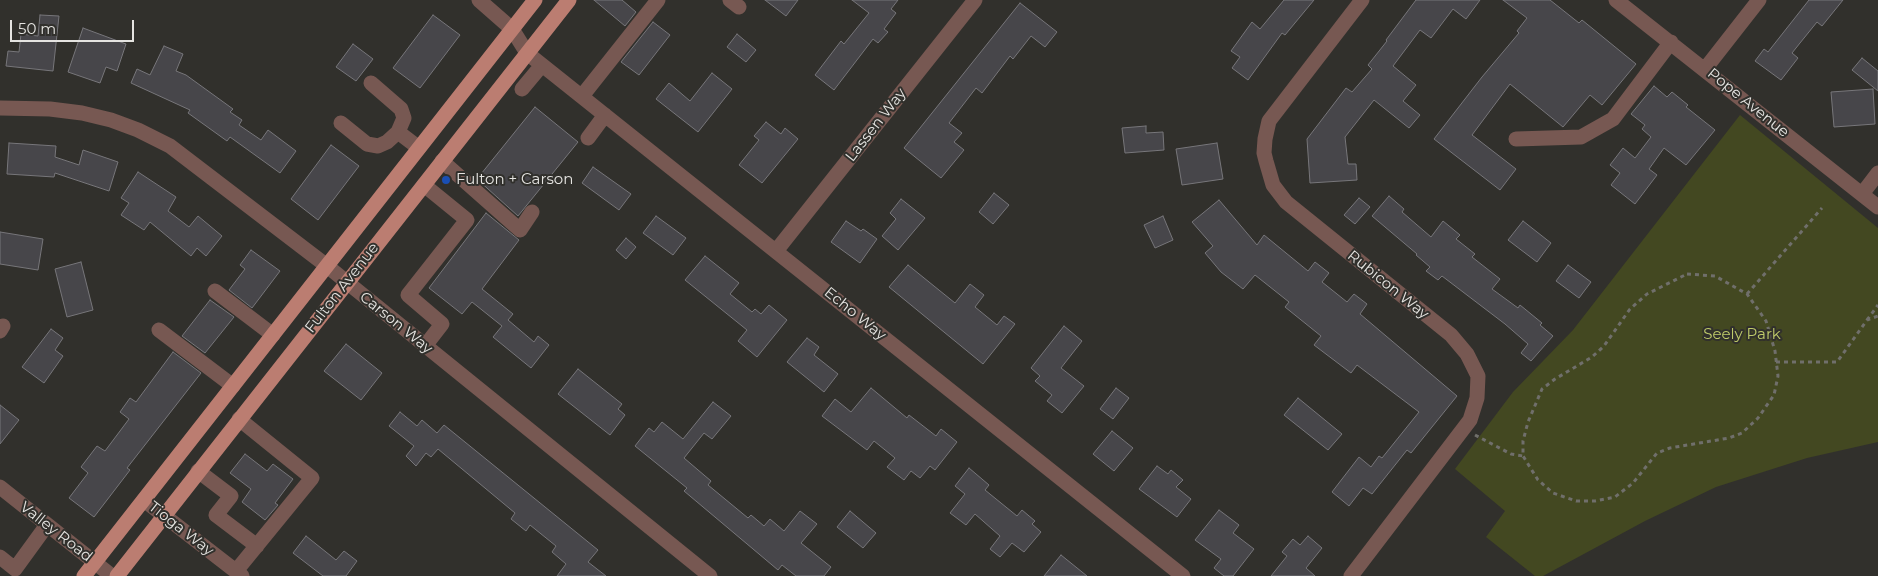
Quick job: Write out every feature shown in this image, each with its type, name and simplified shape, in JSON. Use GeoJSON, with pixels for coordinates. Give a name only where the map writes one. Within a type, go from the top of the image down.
{"type":"FeatureCollection","features":[{"type":"Feature","properties":{"kind":"main road","name":"Fulton Avenue"},"geometry":{"type":"LineString","coordinates":[[84,576],[535,0]]}},
{"type":"Feature","properties":{"kind":"main road","name":"Fulton Avenue"},"geometry":{"type":"LineString","coordinates":[[117,576],[569,0]]}},
{"type":"Feature","properties":{"kind":"street"},"geometry":{"type":"LineString","coordinates":[[479,0],[512,28],[527,53]]}},
{"type":"Feature","properties":{"kind":"street"},"geometry":{"type":"LineString","coordinates":[[582,96],[658,0]]}},
{"type":"Feature","properties":{"kind":"street","name":"Lassen Way"},"geometry":{"type":"LineString","coordinates":[[776,251],[975,0]]}},
{"type":"Feature","properties":{"kind":"street","name":"Rubicon Way"},"geometry":{"type":"LineString","coordinates":[[1351,576],[1470,420],[1478,398],[1478,376],[1467,354],[1451,334],[1286,202],[1273,185],[1266,161],[1264,153],[1269,121],[1362,0]]}},
{"type":"Feature","properties":{"kind":"street","name":"Pope Avenue"},"geometry":{"type":"LineString","coordinates":[[1616,0],[1878,207]]}},
{"type":"Feature","properties":{"kind":"street"},"geometry":{"type":"LineString","coordinates":[[1704,68],[1759,0]]}},
{"type":"Feature","properties":{"kind":"street"},"geometry":{"type":"LineString","coordinates":[[1516,138],[1581,137],[1613,119],[1671,42]]}},
{"type":"Feature","properties":{"kind":"street","name":"Echo Way"},"geometry":{"type":"LineString","coordinates":[[527,53],[1183,576]]}},
{"type":"Feature","properties":{"kind":"street"},"geometry":{"type":"LineString","coordinates":[[522,89],[542,64]]}},
{"type":"Feature","properties":{"kind":"street"},"geometry":{"type":"LineString","coordinates":[[340,123],[367,144],[378,146],[387,142],[398,132],[404,118],[401,109],[371,83]]}},
{"type":"Feature","properties":{"kind":"street","name":"Carson Way"},"geometry":{"type":"LineString","coordinates":[[0,108],[50,109],[82,113],[111,120],[138,130],[170,146],[265,226],[327,266],[710,576]]}},
{"type":"Feature","properties":{"kind":"street"},"geometry":{"type":"LineString","coordinates":[[588,138],[605,115]]}},
{"type":"Feature","properties":{"kind":"street"},"geometry":{"type":"LineString","coordinates":[[398,132],[419,148]]}},
{"type":"Feature","properties":{"kind":"street"},"geometry":{"type":"LineString","coordinates":[[442,162],[520,230],[532,212]]}},
{"type":"Feature","properties":{"kind":"street"},"geometry":{"type":"LineString","coordinates":[[1862,194],[1878,173]]}},
{"type":"Feature","properties":{"kind":"street"},"geometry":{"type":"LineString","coordinates":[[424,184],[467,220],[408,295],[442,324],[425,346]]}},
{"type":"Feature","properties":{"kind":"street"},"geometry":{"type":"LineString","coordinates":[[215,291],[273,335]]}},
{"type":"Feature","properties":{"kind":"street"},"geometry":{"type":"LineString","coordinates":[[159,330],[233,386]]}},
{"type":"Feature","properties":{"kind":"street"},"geometry":{"type":"LineString","coordinates":[[239,419],[312,478],[257,546],[239,573]]}},
{"type":"Feature","properties":{"kind":"street"},"geometry":{"type":"LineString","coordinates":[[198,471],[231,496],[216,515],[257,546]]}},
{"type":"Feature","properties":{"kind":"street","name":"Valley Road"},"geometry":{"type":"LineString","coordinates":[[0,487],[112,576]]}},
{"type":"Feature","properties":{"kind":"street","name":"Tioga Way"},"geometry":{"type":"LineString","coordinates":[[144,500],[239,573]]}},
{"type":"Feature","properties":{"kind":"street"},"geometry":{"type":"LineString","coordinates":[[0,557],[15,569],[47,525]]}},
{"type":"Feature","properties":{"kind":"path"},"geometry":{"type":"LineString","coordinates":[[1747,294],[1822,208]]}},
{"type":"Feature","properties":{"kind":"path"},"geometry":{"type":"LineString","coordinates":[[1687,274],[1715,276],[1747,294],[1766,321],[1778,376],[1774,395],[1758,418],[1742,433],[1729,438],[1670,448],[1657,453],[1633,484],[1616,497],[1594,501],[1576,501],[1553,493],[1538,480],[1523,456],[1523,441],[1528,422],[1542,389],[1592,357],[1604,346],[1630,309],[1647,294],[1687,274]]}},
{"type":"Feature","properties":{"kind":"path"},"geometry":{"type":"LineString","coordinates":[[1776,362],[1837,362],[1878,306]]}},
{"type":"Feature","properties":{"kind":"path"},"geometry":{"type":"LineString","coordinates":[[1867,320],[1878,316]]}},
{"type":"Feature","properties":{"kind":"path"},"geometry":{"type":"LineString","coordinates":[[1465,427],[1481,439],[1511,454],[1523,456]]}},
{"type":"Feature","properties":{"kind":"green space","name":"Seely Park"},"geometry":{"type":"Polygon","coordinates":[[[1740,115],[1878,228],[1878,442],[1807,458],[1716,487],[1645,521],[1543,576],[1535,576],[1486,537],[1505,511],[1455,469],[1513,392],[1573,330],[1740,115]]]}},
{"type":"Feature","properties":{"kind":"building"},"geometry":{"type":"Polygon","coordinates":[[[594,0],[622,0],[636,12],[625,26],[594,0]]]}},
{"type":"Feature","properties":{"kind":"building"},"geometry":{"type":"Polygon","coordinates":[[[765,0],[798,0],[786,16],[765,0]]]}},
{"type":"Feature","properties":{"kind":"building"},"geometry":{"type":"Polygon","coordinates":[[[852,0],[898,0],[891,9],[896,13],[884,29],[888,32],[878,43],[873,39],[834,90],[815,75],[841,41],[844,44],[869,13],[852,0]]]}},
{"type":"Feature","properties":{"kind":"building"},"geometry":{"type":"Polygon","coordinates":[[[1284,0],[1314,0],[1285,35],[1282,33],[1248,80],[1232,68],[1240,57],[1231,51],[1252,22],[1260,29],[1284,0]]]}},
{"type":"Feature","properties":{"kind":"building"},"geometry":{"type":"Polygon","coordinates":[[[1416,0],[1480,0],[1466,19],[1453,9],[1431,38],[1420,30],[1393,66],[1416,85],[1403,101],[1420,115],[1409,128],[1374,100],[1345,137],[1348,164],[1356,164],[1357,180],[1310,183],[1307,139],[1346,88],[1352,92],[1372,69],[1368,65],[1416,0]]]}},
{"type":"Feature","properties":{"kind":"building"},"geometry":{"type":"Polygon","coordinates":[[[1503,0],[1550,0],[1579,23],[1582,20],[1636,64],[1602,105],[1590,95],[1563,127],[1510,84],[1472,135],[1516,169],[1500,190],[1434,139],[1519,33],[1517,31],[1527,18],[1503,0]]]}},
{"type":"Feature","properties":{"kind":"building"},"geometry":{"type":"Polygon","coordinates":[[[1809,0],[1843,0],[1822,26],[1817,22],[1792,53],[1798,58],[1781,80],[1755,61],[1764,49],[1768,52],[1809,0]]]}},
{"type":"Feature","properties":{"kind":"building"},"geometry":{"type":"Polygon","coordinates":[[[1020,3],[1057,32],[1045,47],[1031,36],[1013,59],[1010,56],[982,93],[976,88],[949,123],[962,133],[954,142],[964,150],[941,178],[904,148],[1020,3]]]}},
{"type":"Feature","properties":{"kind":"building"},"geometry":{"type":"Polygon","coordinates":[[[40,15],[59,16],[53,71],[6,66],[8,51],[19,52],[21,34],[38,36],[40,15]]]}},
{"type":"Feature","properties":{"kind":"building"},"geometry":{"type":"Polygon","coordinates":[[[433,15],[460,35],[420,88],[393,68],[433,15]]]}},
{"type":"Feature","properties":{"kind":"building"},"geometry":{"type":"Polygon","coordinates":[[[653,22],[670,35],[639,75],[621,62],[653,22]]]}},
{"type":"Feature","properties":{"kind":"building"},"geometry":{"type":"Polygon","coordinates":[[[83,28],[126,44],[117,71],[106,67],[100,83],[68,72],[83,28]]]}},
{"type":"Feature","properties":{"kind":"building"},"geometry":{"type":"Polygon","coordinates":[[[737,34],[756,50],[746,62],[727,47],[737,34]]]}},
{"type":"Feature","properties":{"kind":"building"},"geometry":{"type":"Polygon","coordinates":[[[353,44],[373,59],[356,81],[336,67],[353,44]]]}},
{"type":"Feature","properties":{"kind":"building"},"geometry":{"type":"Polygon","coordinates":[[[164,46],[183,54],[176,71],[186,75],[233,109],[230,112],[242,120],[239,125],[261,140],[268,130],[296,151],[280,173],[230,137],[227,141],[188,113],[190,110],[131,83],[137,69],[150,75],[164,46]]]}},
{"type":"Feature","properties":{"kind":"building"},"geometry":{"type":"Polygon","coordinates":[[[1862,58],[1878,71],[1878,91],[1852,70],[1862,58]]]}},
{"type":"Feature","properties":{"kind":"building"},"geometry":{"type":"Polygon","coordinates":[[[712,73],[732,89],[698,132],[656,99],[669,83],[690,101],[712,73]]]}},
{"type":"Feature","properties":{"kind":"building"},"geometry":{"type":"Polygon","coordinates":[[[1654,86],[1667,97],[1672,92],[1688,105],[1686,107],[1715,130],[1686,165],[1664,148],[1649,169],[1657,175],[1635,204],[1611,185],[1620,173],[1610,165],[1623,148],[1635,158],[1651,137],[1642,129],[1645,125],[1631,114],[1654,86]]]}},
{"type":"Feature","properties":{"kind":"building"},"geometry":{"type":"Polygon","coordinates":[[[1873,89],[1875,124],[1834,127],[1831,92],[1873,89]]]}},
{"type":"Feature","properties":{"kind":"building"},"geometry":{"type":"Polygon","coordinates":[[[535,107],[578,142],[518,216],[477,179],[535,107]]]}},
{"type":"Feature","properties":{"kind":"building"},"geometry":{"type":"Polygon","coordinates":[[[766,122],[781,134],[785,128],[798,139],[762,183],[739,165],[759,140],[754,136],[766,122]]]}},
{"type":"Feature","properties":{"kind":"building"},"geometry":{"type":"Polygon","coordinates":[[[1146,126],[1146,133],[1163,132],[1164,150],[1125,153],[1122,128],[1146,126]]]}},
{"type":"Feature","properties":{"kind":"building"},"geometry":{"type":"Polygon","coordinates":[[[9,143],[56,146],[55,157],[79,165],[83,150],[118,162],[109,191],[55,173],[54,177],[7,174],[9,143]]]}},
{"type":"Feature","properties":{"kind":"building"},"geometry":{"type":"Polygon","coordinates":[[[1217,143],[1223,179],[1182,185],[1176,149],[1217,143]]]}},
{"type":"Feature","properties":{"kind":"building"},"geometry":{"type":"Polygon","coordinates":[[[331,145],[359,166],[318,220],[291,199],[331,145]]]}},
{"type":"Feature","properties":{"kind":"building"},"geometry":{"type":"Polygon","coordinates":[[[593,167],[631,194],[619,210],[582,183],[593,167]]]}},
{"type":"Feature","properties":{"kind":"building"},"geometry":{"type":"Polygon","coordinates":[[[138,172],[176,197],[168,211],[189,227],[198,216],[222,236],[206,256],[197,248],[191,256],[150,222],[144,230],[121,215],[129,203],[121,198],[138,172]]]}},
{"type":"Feature","properties":{"kind":"building"},"geometry":{"type":"Polygon","coordinates":[[[994,193],[1009,205],[993,224],[979,212],[994,193]]]}},
{"type":"Feature","properties":{"kind":"building"},"geometry":{"type":"Polygon","coordinates":[[[1389,196],[1404,209],[1402,212],[1431,237],[1443,221],[1460,235],[1456,239],[1475,254],[1472,257],[1500,279],[1492,289],[1518,308],[1520,305],[1542,323],[1540,325],[1553,336],[1531,361],[1521,353],[1528,344],[1442,276],[1438,280],[1426,271],[1430,267],[1372,216],[1389,196]]]}},
{"type":"Feature","properties":{"kind":"building"},"geometry":{"type":"Polygon","coordinates":[[[1359,198],[1370,207],[1355,224],[1344,215],[1359,198]]]}},
{"type":"Feature","properties":{"kind":"building"},"geometry":{"type":"Polygon","coordinates":[[[901,199],[925,218],[898,250],[882,236],[896,219],[890,213],[901,199]]]}},
{"type":"Feature","properties":{"kind":"building"},"geometry":{"type":"Polygon","coordinates":[[[1219,200],[1257,245],[1264,235],[1308,271],[1315,262],[1329,273],[1322,282],[1347,302],[1354,294],[1367,304],[1360,314],[1457,396],[1411,453],[1407,450],[1372,494],[1363,488],[1349,506],[1332,492],[1359,457],[1371,467],[1379,456],[1382,458],[1419,412],[1357,365],[1351,373],[1314,345],[1321,336],[1285,307],[1289,302],[1255,275],[1243,289],[1221,272],[1205,253],[1213,246],[1192,222],[1219,200]]]}},
{"type":"Feature","properties":{"kind":"building"},"geometry":{"type":"Polygon","coordinates":[[[486,213],[519,240],[482,289],[513,314],[508,320],[534,342],[538,336],[549,345],[531,368],[493,337],[502,326],[472,302],[462,314],[429,288],[486,213]]]}},
{"type":"Feature","properties":{"kind":"building"},"geometry":{"type":"Polygon","coordinates":[[[656,216],[686,238],[673,255],[643,233],[656,216]]]}},
{"type":"Feature","properties":{"kind":"building"},"geometry":{"type":"Polygon","coordinates":[[[1163,216],[1173,240],[1155,248],[1144,225],[1163,216]]]}},
{"type":"Feature","properties":{"kind":"building"},"geometry":{"type":"Polygon","coordinates":[[[846,221],[861,231],[863,229],[877,239],[860,263],[831,242],[846,221]]]}},
{"type":"Feature","properties":{"kind":"building"},"geometry":{"type":"Polygon","coordinates":[[[1523,221],[1551,243],[1537,262],[1508,240],[1523,221]]]}},
{"type":"Feature","properties":{"kind":"building"},"geometry":{"type":"Polygon","coordinates":[[[0,232],[43,239],[38,270],[0,264],[0,232]]]}},
{"type":"Feature","properties":{"kind":"building"},"geometry":{"type":"Polygon","coordinates":[[[626,238],[636,247],[626,259],[616,250],[626,238]]]}},
{"type":"Feature","properties":{"kind":"building"},"geometry":{"type":"Polygon","coordinates":[[[251,250],[280,271],[252,308],[229,290],[245,269],[240,265],[251,250]]]}},
{"type":"Feature","properties":{"kind":"building"},"geometry":{"type":"Polygon","coordinates":[[[705,256],[739,283],[730,294],[752,312],[755,309],[761,314],[769,305],[787,320],[757,357],[738,341],[747,330],[685,280],[705,256]]]}},
{"type":"Feature","properties":{"kind":"building"},"geometry":{"type":"Polygon","coordinates":[[[81,262],[93,310],[67,317],[55,269],[81,262]]]}},
{"type":"Feature","properties":{"kind":"building"},"geometry":{"type":"Polygon","coordinates":[[[908,265],[955,303],[970,284],[984,295],[975,307],[997,325],[1004,316],[1015,324],[983,364],[889,287],[908,265]]]}},
{"type":"Feature","properties":{"kind":"building"},"geometry":{"type":"Polygon","coordinates":[[[1568,265],[1591,282],[1579,298],[1556,281],[1568,265]]]}},
{"type":"Feature","properties":{"kind":"building"},"geometry":{"type":"Polygon","coordinates":[[[210,300],[234,317],[205,353],[182,336],[210,300]]]}},
{"type":"Feature","properties":{"kind":"building"},"geometry":{"type":"Polygon","coordinates":[[[1064,326],[1082,341],[1061,368],[1084,386],[1062,413],[1047,401],[1052,395],[1035,381],[1040,376],[1031,368],[1064,326]]]}},
{"type":"Feature","properties":{"kind":"building"},"geometry":{"type":"Polygon","coordinates":[[[51,329],[63,338],[55,350],[63,356],[44,383],[22,367],[51,329]]]}},
{"type":"Feature","properties":{"kind":"building"},"geometry":{"type":"Polygon","coordinates":[[[807,338],[819,347],[814,355],[838,374],[824,392],[787,362],[807,338]]]}},
{"type":"Feature","properties":{"kind":"building"},"geometry":{"type":"Polygon","coordinates":[[[346,344],[382,373],[361,400],[324,371],[346,344]]]}},
{"type":"Feature","properties":{"kind":"building"},"geometry":{"type":"Polygon","coordinates":[[[173,352],[201,373],[127,468],[130,470],[94,517],[69,498],[88,473],[81,467],[97,446],[105,451],[129,419],[120,412],[130,398],[136,402],[173,352]]]}},
{"type":"Feature","properties":{"kind":"building"},"geometry":{"type":"Polygon","coordinates":[[[578,369],[622,404],[618,409],[625,415],[610,435],[558,394],[578,369]]]}},
{"type":"Feature","properties":{"kind":"building"},"geometry":{"type":"Polygon","coordinates":[[[871,388],[907,418],[909,415],[936,436],[941,429],[957,442],[935,470],[930,466],[920,478],[911,471],[904,480],[887,467],[895,458],[874,441],[867,450],[822,416],[835,399],[851,412],[871,388]]]}},
{"type":"Feature","properties":{"kind":"building"},"geometry":{"type":"Polygon","coordinates":[[[1116,388],[1129,398],[1113,419],[1100,409],[1116,388]]]}},
{"type":"Feature","properties":{"kind":"building"},"geometry":{"type":"Polygon","coordinates":[[[1298,398],[1342,434],[1328,450],[1284,415],[1298,398]]]}},
{"type":"Feature","properties":{"kind":"building"},"geometry":{"type":"Polygon","coordinates":[[[713,402],[731,416],[712,439],[704,433],[684,458],[711,481],[708,485],[748,518],[751,515],[764,526],[770,519],[784,531],[800,511],[817,524],[801,543],[831,567],[824,576],[796,576],[782,565],[778,570],[684,491],[687,488],[635,446],[649,428],[654,432],[662,422],[683,439],[713,402]]]}},
{"type":"Feature","properties":{"kind":"building"},"geometry":{"type":"Polygon","coordinates":[[[0,405],[19,420],[0,444],[0,405]]]}},
{"type":"Feature","properties":{"kind":"building"},"geometry":{"type":"Polygon","coordinates":[[[400,412],[417,426],[422,420],[437,433],[444,425],[598,550],[588,562],[606,576],[557,576],[566,564],[552,552],[556,546],[530,525],[526,531],[511,519],[515,513],[438,449],[431,457],[426,453],[416,466],[406,456],[414,446],[389,426],[400,412]]]}},
{"type":"Feature","properties":{"kind":"building"},"geometry":{"type":"Polygon","coordinates":[[[1112,431],[1133,448],[1114,471],[1093,454],[1112,431]]]}},
{"type":"Feature","properties":{"kind":"building"},"geometry":{"type":"Polygon","coordinates":[[[245,454],[267,471],[273,464],[293,479],[275,503],[278,505],[265,520],[242,502],[251,489],[230,473],[245,454]]]}},
{"type":"Feature","properties":{"kind":"building"},"geometry":{"type":"Polygon","coordinates":[[[1157,466],[1168,474],[1171,470],[1183,480],[1176,487],[1191,499],[1177,517],[1139,489],[1157,466]]]}},
{"type":"Feature","properties":{"kind":"building"},"geometry":{"type":"Polygon","coordinates":[[[969,468],[989,485],[985,490],[1017,516],[1022,510],[1035,521],[1032,524],[1041,532],[1024,552],[1012,543],[1000,557],[990,549],[1000,536],[975,514],[966,525],[950,513],[965,494],[955,486],[969,468]]]}},
{"type":"Feature","properties":{"kind":"building"},"geometry":{"type":"Polygon","coordinates":[[[1219,510],[1239,525],[1233,533],[1254,549],[1233,576],[1224,576],[1214,568],[1221,559],[1195,540],[1219,510]]]}},
{"type":"Feature","properties":{"kind":"building"},"geometry":{"type":"Polygon","coordinates":[[[850,511],[876,533],[863,548],[837,527],[850,511]]]}},
{"type":"Feature","properties":{"kind":"building"},"geometry":{"type":"Polygon","coordinates":[[[306,536],[336,560],[344,551],[357,561],[346,576],[323,576],[293,553],[306,536]]]}},
{"type":"Feature","properties":{"kind":"building"},"geometry":{"type":"Polygon","coordinates":[[[1308,536],[1322,548],[1306,568],[1315,576],[1271,576],[1287,556],[1282,552],[1293,539],[1300,545],[1308,536]]]}},
{"type":"Feature","properties":{"kind":"building"},"geometry":{"type":"Polygon","coordinates":[[[1061,555],[1087,576],[1044,576],[1061,555]]]}},
{"type":"Feature","properties":{"kind":"place","name":"Fulton + Carson"},"geometry":{"type":"Point","coordinates":[446,180]}}]}
